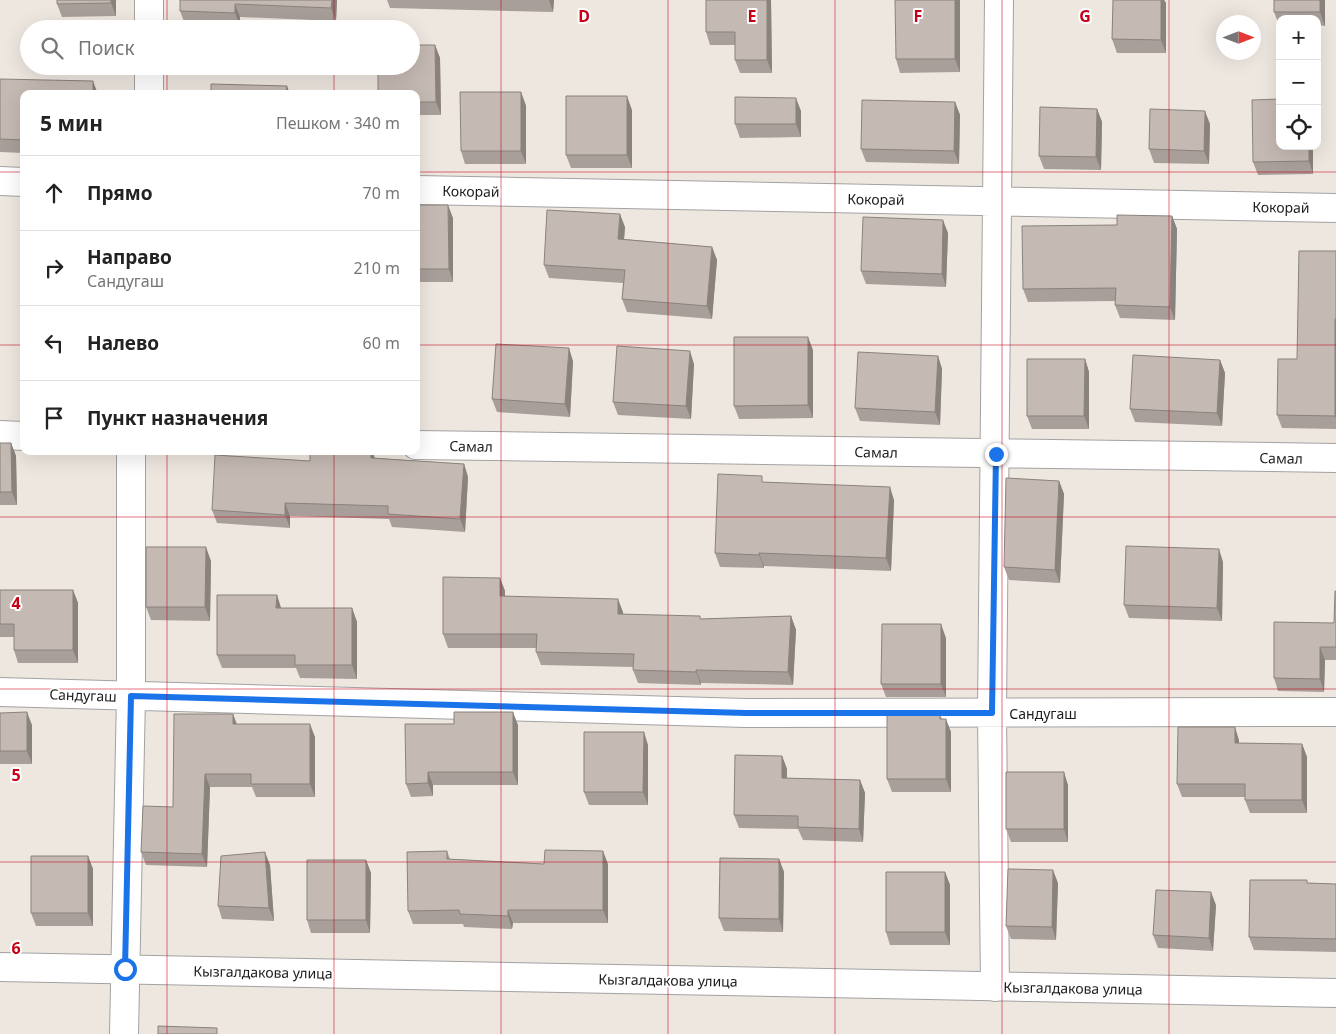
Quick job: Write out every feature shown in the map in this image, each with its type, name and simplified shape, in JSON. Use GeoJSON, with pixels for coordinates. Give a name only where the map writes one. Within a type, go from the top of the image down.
{"type":"FeatureCollection","features":[{"type":"Feature","properties":{"kind":"street"},"geometry":{"type":"LineString","coordinates":[[149,0],[149,20]]}},
{"type":"Feature","properties":{"kind":"street"},"geometry":{"type":"LineString","coordinates":[[995,987],[992,713],[999,0]]}},
{"type":"Feature","properties":{"kind":"street"},"geometry":{"type":"LineString","coordinates":[[149,75],[149,90]]}},
{"type":"Feature","properties":{"kind":"street"},"geometry":{"type":"LineString","coordinates":[[0,181],[20,182]]}},
{"type":"Feature","properties":{"kind":"street","name":"Кокорай"},"geometry":{"type":"LineString","coordinates":[[420,190],[1336,208]]}},
{"type":"Feature","properties":{"kind":"street"},"geometry":{"type":"LineString","coordinates":[[0,435],[20,436]]}},
{"type":"Feature","properties":{"kind":"street","name":"Самал"},"geometry":{"type":"LineString","coordinates":[[420,445],[1336,458]]}},
{"type":"Feature","properties":{"kind":"street"},"geometry":{"type":"LineString","coordinates":[[124,1034],[131,696],[131,455]]}},
{"type":"Feature","properties":{"kind":"street","name":"Сандугаш"},"geometry":{"type":"LineString","coordinates":[[0,692],[746,713],[1336,712]]}},
{"type":"Feature","properties":{"kind":"street","name":"Кызгалдакова улица"},"geometry":{"type":"LineString","coordinates":[[0,967],[1336,993]]}},
{"type":"Feature","properties":{"kind":"building"},"geometry":{"type":"Polygon","coordinates":[[[57,0],[111,0],[111,3],[57,4],[57,0]]]}},
{"type":"Feature","properties":{"kind":"building"},"geometry":{"type":"Polygon","coordinates":[[[180,0],[332,0],[331,8],[235,4],[235,13],[180,11],[180,0]]]}},
{"type":"Feature","properties":{"kind":"building"},"geometry":{"type":"Polygon","coordinates":[[[706,0],[767,0],[767,60],[735,60],[735,32],[706,32],[706,0]]]}},
{"type":"Feature","properties":{"kind":"building"},"geometry":{"type":"Polygon","coordinates":[[[895,0],[955,0],[955,59],[896,59],[895,0]]]}},
{"type":"Feature","properties":{"kind":"building"},"geometry":{"type":"Polygon","coordinates":[[[1113,0],[1161,0],[1161,40],[1112,39],[1113,0]]]}},
{"type":"Feature","properties":{"kind":"building"},"geometry":{"type":"Polygon","coordinates":[[[1274,0],[1320,0],[1320,12],[1274,12],[1274,0]]]}},
{"type":"Feature","properties":{"kind":"building"},"geometry":{"type":"Polygon","coordinates":[[[420,45],[435,45],[436,102],[420,102],[420,90],[378,90],[378,75],[420,75],[420,45]]]}},
{"type":"Feature","properties":{"kind":"building"},"geometry":{"type":"Polygon","coordinates":[[[0,79],[93,81],[93,90],[20,90],[20,140],[0,139],[0,79]]]}},
{"type":"Feature","properties":{"kind":"building"},"geometry":{"type":"Polygon","coordinates":[[[211,84],[287,86],[286,90],[211,90],[211,84]]]}},
{"type":"Feature","properties":{"kind":"building"},"geometry":{"type":"Polygon","coordinates":[[[460,92],[521,92],[521,151],[461,151],[460,92]]]}},
{"type":"Feature","properties":{"kind":"building"},"geometry":{"type":"Polygon","coordinates":[[[566,96],[627,96],[627,155],[566,155],[566,96]]]}},
{"type":"Feature","properties":{"kind":"building"},"geometry":{"type":"Polygon","coordinates":[[[735,97],[796,98],[796,124],[735,124],[735,97]]]}},
{"type":"Feature","properties":{"kind":"building"},"geometry":{"type":"Polygon","coordinates":[[[1276,99],[1276,150],[1309,150],[1309,161],[1253,162],[1252,100],[1276,99]]]}},
{"type":"Feature","properties":{"kind":"building"},"geometry":{"type":"Polygon","coordinates":[[[862,100],[955,102],[954,151],[861,149],[862,100]]]}},
{"type":"Feature","properties":{"kind":"building"},"geometry":{"type":"Polygon","coordinates":[[[1040,107],[1097,109],[1096,157],[1039,156],[1040,107]]]}},
{"type":"Feature","properties":{"kind":"building"},"geometry":{"type":"Polygon","coordinates":[[[1150,109],[1205,111],[1204,151],[1149,149],[1150,109]]]}},
{"type":"Feature","properties":{"kind":"building"},"geometry":{"type":"Polygon","coordinates":[[[420,205],[448,205],[449,269],[420,269],[420,205]]]}},
{"type":"Feature","properties":{"kind":"building"},"geometry":{"type":"Polygon","coordinates":[[[547,210],[620,214],[618,239],[712,247],[707,306],[622,299],[625,270],[544,265],[547,210]]]}},
{"type":"Feature","properties":{"kind":"building"},"geometry":{"type":"Polygon","coordinates":[[[1117,215],[1172,216],[1170,307],[1115,305],[1116,288],[1023,289],[1022,226],[1117,225],[1117,215]]]}},
{"type":"Feature","properties":{"kind":"building"},"geometry":{"type":"Polygon","coordinates":[[[863,217],[943,220],[942,274],[861,271],[863,217]]]}},
{"type":"Feature","properties":{"kind":"building"},"geometry":{"type":"Polygon","coordinates":[[[1299,251],[1336,251],[1335,416],[1277,415],[1278,359],[1297,359],[1299,251]]]}},
{"type":"Feature","properties":{"kind":"building"},"geometry":{"type":"Polygon","coordinates":[[[734,337],[808,337],[808,405],[734,406],[734,337]]]}},
{"type":"Feature","properties":{"kind":"building"},"geometry":{"type":"Polygon","coordinates":[[[496,344],[569,348],[565,404],[492,399],[496,344]]]}},
{"type":"Feature","properties":{"kind":"building"},"geometry":{"type":"Polygon","coordinates":[[[617,346],[690,351],[686,406],[613,402],[617,346]]]}},
{"type":"Feature","properties":{"kind":"building"},"geometry":{"type":"Polygon","coordinates":[[[858,352],[938,356],[935,412],[855,408],[858,352]]]}},
{"type":"Feature","properties":{"kind":"building"},"geometry":{"type":"Polygon","coordinates":[[[1133,355],[1220,360],[1217,413],[1130,409],[1133,355]]]}},
{"type":"Feature","properties":{"kind":"building"},"geometry":{"type":"Polygon","coordinates":[[[1027,359],[1085,359],[1084,416],[1027,416],[1027,359]]]}},
{"type":"Feature","properties":{"kind":"building"},"geometry":{"type":"Polygon","coordinates":[[[0,443],[11,443],[12,492],[0,492],[0,443]]]}},
{"type":"Feature","properties":{"kind":"building"},"geometry":{"type":"Polygon","coordinates":[[[215,455],[310,461],[310,455],[371,455],[371,458],[464,464],[460,519],[388,514],[388,506],[285,503],[285,515],[212,510],[215,455]]]}},
{"type":"Feature","properties":{"kind":"building"},"geometry":{"type":"Polygon","coordinates":[[[718,474],[762,476],[762,482],[890,487],[886,558],[715,553],[718,474]]]}},
{"type":"Feature","properties":{"kind":"building"},"geometry":{"type":"Polygon","coordinates":[[[1006,478],[1059,481],[1055,570],[1004,567],[1006,478]]]}},
{"type":"Feature","properties":{"kind":"building"},"geometry":{"type":"Polygon","coordinates":[[[1126,546],[1219,549],[1217,608],[1124,605],[1126,546]]]}},
{"type":"Feature","properties":{"kind":"building"},"geometry":{"type":"Polygon","coordinates":[[[146,547],[206,547],[205,607],[146,607],[146,547]]]}},
{"type":"Feature","properties":{"kind":"building"},"geometry":{"type":"Polygon","coordinates":[[[443,577],[500,578],[500,596],[618,599],[618,614],[700,616],[700,619],[791,616],[788,672],[633,670],[634,654],[536,652],[537,634],[443,634],[443,577]]]}},
{"type":"Feature","properties":{"kind":"building"},"geometry":{"type":"Polygon","coordinates":[[[0,590],[73,590],[73,650],[14,650],[14,624],[0,624],[0,590]]]}},
{"type":"Feature","properties":{"kind":"building"},"geometry":{"type":"Polygon","coordinates":[[[1335,591],[1336,647],[1320,647],[1320,679],[1274,678],[1274,622],[1334,623],[1335,591]]]}},
{"type":"Feature","properties":{"kind":"building"},"geometry":{"type":"Polygon","coordinates":[[[217,595],[277,595],[276,608],[352,608],[352,665],[295,665],[295,655],[217,655],[217,595]]]}},
{"type":"Feature","properties":{"kind":"building"},"geometry":{"type":"Polygon","coordinates":[[[882,624],[941,624],[941,684],[881,684],[882,624]]]}},
{"type":"Feature","properties":{"kind":"building"},"geometry":{"type":"Polygon","coordinates":[[[27,712],[27,751],[0,751],[0,713],[27,712]]]}},
{"type":"Feature","properties":{"kind":"building"},"geometry":{"type":"Polygon","coordinates":[[[454,712],[513,712],[513,772],[428,772],[428,783],[406,784],[405,724],[454,724],[454,712]]]}},
{"type":"Feature","properties":{"kind":"building"},"geometry":{"type":"Polygon","coordinates":[[[174,714],[233,714],[233,724],[310,724],[310,784],[251,784],[251,774],[205,774],[202,854],[141,852],[143,806],[173,807],[174,714]]]}},
{"type":"Feature","properties":{"kind":"building"},"geometry":{"type":"Polygon","coordinates":[[[887,715],[940,715],[940,719],[946,719],[946,779],[887,779],[887,715]]]}},
{"type":"Feature","properties":{"kind":"building"},"geometry":{"type":"Polygon","coordinates":[[[1178,727],[1235,727],[1235,743],[1302,744],[1302,800],[1245,800],[1245,784],[1177,784],[1178,727]]]}},
{"type":"Feature","properties":{"kind":"building"},"geometry":{"type":"Polygon","coordinates":[[[584,732],[644,732],[643,792],[584,792],[584,732]]]}},
{"type":"Feature","properties":{"kind":"building"},"geometry":{"type":"Polygon","coordinates":[[[735,755],[782,756],[782,778],[860,780],[859,829],[798,827],[798,816],[734,815],[735,755]]]}},
{"type":"Feature","properties":{"kind":"building"},"geometry":{"type":"Polygon","coordinates":[[[1006,772],[1064,772],[1064,829],[1006,829],[1006,772]]]}},
{"type":"Feature","properties":{"kind":"building"},"geometry":{"type":"Polygon","coordinates":[[[545,850],[603,851],[603,910],[508,910],[508,916],[460,914],[459,910],[408,911],[407,852],[447,851],[447,859],[544,864],[545,850]]]}},
{"type":"Feature","properties":{"kind":"building"},"geometry":{"type":"Polygon","coordinates":[[[265,852],[269,908],[218,906],[221,856],[265,852]]]}},
{"type":"Feature","properties":{"kind":"building"},"geometry":{"type":"Polygon","coordinates":[[[31,856],[88,856],[88,913],[31,913],[31,856]]]}},
{"type":"Feature","properties":{"kind":"building"},"geometry":{"type":"Polygon","coordinates":[[[720,858],[779,859],[779,919],[719,918],[720,858]]]}},
{"type":"Feature","properties":{"kind":"building"},"geometry":{"type":"Polygon","coordinates":[[[307,860],[366,860],[366,920],[307,920],[307,860]]]}},
{"type":"Feature","properties":{"kind":"building"},"geometry":{"type":"Polygon","coordinates":[[[1008,869],[1053,870],[1052,927],[1006,926],[1008,869]]]}},
{"type":"Feature","properties":{"kind":"building"},"geometry":{"type":"Polygon","coordinates":[[[886,872],[945,872],[945,932],[886,932],[886,872]]]}},
{"type":"Feature","properties":{"kind":"building"},"geometry":{"type":"Polygon","coordinates":[[[1250,880],[1307,880],[1307,883],[1336,884],[1336,939],[1249,937],[1250,880]]]}},
{"type":"Feature","properties":{"kind":"building"},"geometry":{"type":"Polygon","coordinates":[[[1156,890],[1211,892],[1209,938],[1153,935],[1156,890]]]}},
{"type":"Feature","properties":{"kind":"building"},"geometry":{"type":"Polygon","coordinates":[[[158,1026],[217,1028],[217,1034],[158,1034],[158,1026]]]}},
{"type":"Feature","properties":{"kind":"route"},"geometry":{"type":"LineString","coordinates":[[125,969],[131,696],[746,713],[992,713],[996,454]]}}]}
